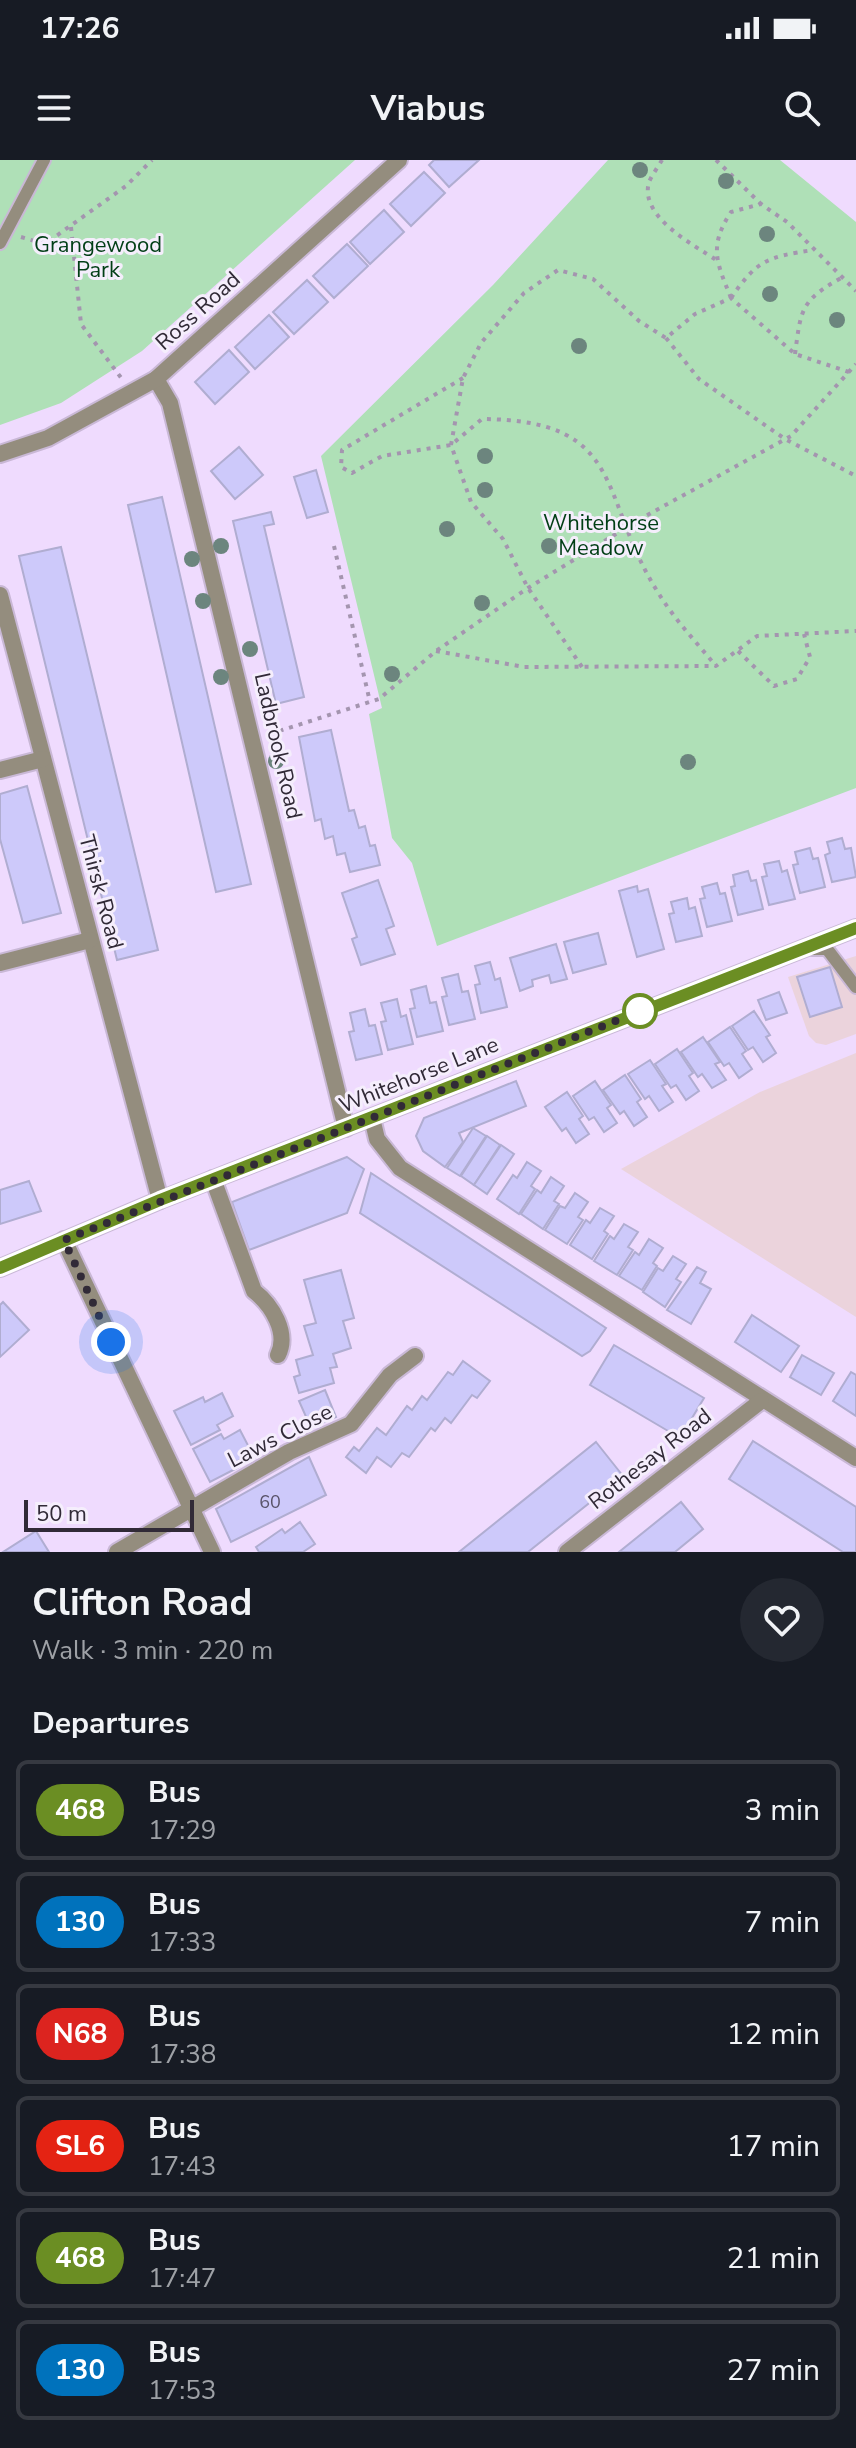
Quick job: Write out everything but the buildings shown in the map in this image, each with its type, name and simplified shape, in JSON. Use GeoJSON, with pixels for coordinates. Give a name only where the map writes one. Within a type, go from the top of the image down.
{"type":"FeatureCollection","features":[{"type":"Feature","properties":{"kind":"main road","name":"Whitehorse Lane"},"geometry":{"type":"LineString","coordinates":[[0,1268],[160,1200],[856,928]]}},
{"type":"Feature","properties":{"kind":"street","name":"Ross Road"},"geometry":{"type":"LineString","coordinates":[[0,454],[48,438],[156,379],[399,160]]}},
{"type":"Feature","properties":{"kind":"street","name":"Ladbrook Road"},"geometry":{"type":"LineString","coordinates":[[156,379],[170,403],[346,1128]]}},
{"type":"Feature","properties":{"kind":"street","name":"Thirsk Road"},"geometry":{"type":"LineString","coordinates":[[0,595],[160,1200]]}},
{"type":"Feature","properties":{"kind":"street"},"geometry":{"type":"LineString","coordinates":[[0,770],[43,759]]}},
{"type":"Feature","properties":{"kind":"street"},"geometry":{"type":"LineString","coordinates":[[0,963],[90,940]]}},
{"type":"Feature","properties":{"kind":"street"},"geometry":{"type":"LineString","coordinates":[[372,1118],[377,1139],[400,1168],[761,1401],[856,1458]]}},
{"type":"Feature","properties":{"kind":"street"},"geometry":{"type":"LineString","coordinates":[[213,1179],[254,1291],[266,1300],[274,1313],[282,1341],[278,1355]]}},
{"type":"Feature","properties":{"kind":"street"},"geometry":{"type":"LineString","coordinates":[[64,1240],[189,1510],[212,1552]]}},
{"type":"Feature","properties":{"kind":"street","name":"Laws Close"},"geometry":{"type":"LineString","coordinates":[[117,1552],[289,1452],[351,1424],[365,1412],[390,1375],[415,1356]]}},
{"type":"Feature","properties":{"kind":"street","name":"Rothesay Road"},"geometry":{"type":"LineString","coordinates":[[567,1552],[761,1401]]}},
{"type":"Feature","properties":{"kind":"lane"},"geometry":{"type":"LineString","coordinates":[[2,237],[44,160]]}},
{"type":"Feature","properties":{"kind":"lane"},"geometry":{"type":"LineString","coordinates":[[798,949],[827,949],[856,987]]}},
{"type":"Feature","properties":{"kind":"path"},"geometry":{"type":"LineString","coordinates":[[2,237],[45,244],[126,186],[152,160]]}},
{"type":"Feature","properties":{"kind":"path"},"geometry":{"type":"LineString","coordinates":[[662,160],[649,184],[652,209],[678,234],[716,260]]}},
{"type":"Feature","properties":{"kind":"path"},"geometry":{"type":"LineString","coordinates":[[716,160],[761,204],[787,222],[856,291]]}},
{"type":"Feature","properties":{"kind":"path"},"geometry":{"type":"LineString","coordinates":[[761,204],[731,212],[719,231],[716,260],[731,298],[795,354],[849,372]]}},
{"type":"Feature","properties":{"kind":"path"},"geometry":{"type":"LineString","coordinates":[[71,227],[81,324],[133,393]]}},
{"type":"Feature","properties":{"kind":"path"},"geometry":{"type":"LineString","coordinates":[[666,338],[695,314],[731,298],[752,268],[782,255],[813,250]]}},
{"type":"Feature","properties":{"kind":"path"},"geometry":{"type":"LineString","coordinates":[[582,667],[528,588],[503,539],[471,502],[451,445],[463,378],[481,343],[524,293],[558,270],[593,279],[639,321],[666,338],[699,379],[785,439],[856,476]]}},
{"type":"Feature","properties":{"kind":"path"},"geometry":{"type":"LineString","coordinates":[[795,354],[800,315],[813,293],[841,278]]}},
{"type":"Feature","properties":{"kind":"path"},"geometry":{"type":"LineString","coordinates":[[254,739],[370,702],[408,678],[436,651],[528,588],[626,527],[785,439],[856,364]]}},
{"type":"Feature","properties":{"kind":"path"},"geometry":{"type":"LineString","coordinates":[[463,378],[342,450],[341,467],[352,473],[382,456],[451,445],[482,419],[523,419],[565,431],[595,456],[658,594],[716,666]]}},
{"type":"Feature","properties":{"kind":"path"},"geometry":{"type":"LineString","coordinates":[[334,546],[370,702]]}},
{"type":"Feature","properties":{"kind":"path"},"geometry":{"type":"LineString","coordinates":[[436,651],[524,667],[716,666],[757,636],[856,631]]}},
{"type":"Feature","properties":{"kind":"path"},"geometry":{"type":"LineString","coordinates":[[738,651],[774,686],[797,679],[810,657],[804,634]]}},
{"type":"Feature","properties":{"kind":"shaded area"},"geometry":{"type":"Polygon","coordinates":[[[856,956],[856,1034],[826,1045],[816,1043],[809,1036],[788,977],[856,956]]]}},
{"type":"Feature","properties":{"kind":"shaded area"},"geometry":{"type":"Polygon","coordinates":[[[856,1053],[856,1317],[621,1169],[760,1092],[856,1053]]]}},
{"type":"Feature","properties":{"kind":"green space","name":"Grangewood Park"},"geometry":{"type":"Polygon","coordinates":[[[0,160],[355,160],[142,351],[61,403],[0,425],[0,160]]]}},
{"type":"Feature","properties":{"kind":"green space","name":"Whitehorse Meadow"},"geometry":{"type":"Polygon","coordinates":[[[608,160],[780,160],[856,222],[856,788],[437,946],[412,863],[392,838],[369,714],[382,708],[321,456],[493,285],[608,160]]]}},
{"type":"Feature","properties":{"kind":"bus line","name":"468"},"geometry":{"type":"LineString","coordinates":[[0,1268],[160,1200],[856,928]]}},
{"type":"Feature","properties":{"kind":"route"},"geometry":{"type":"LineString","coordinates":[[111,1342],[64,1240],[651,1007],[640,1011]]}}]}
